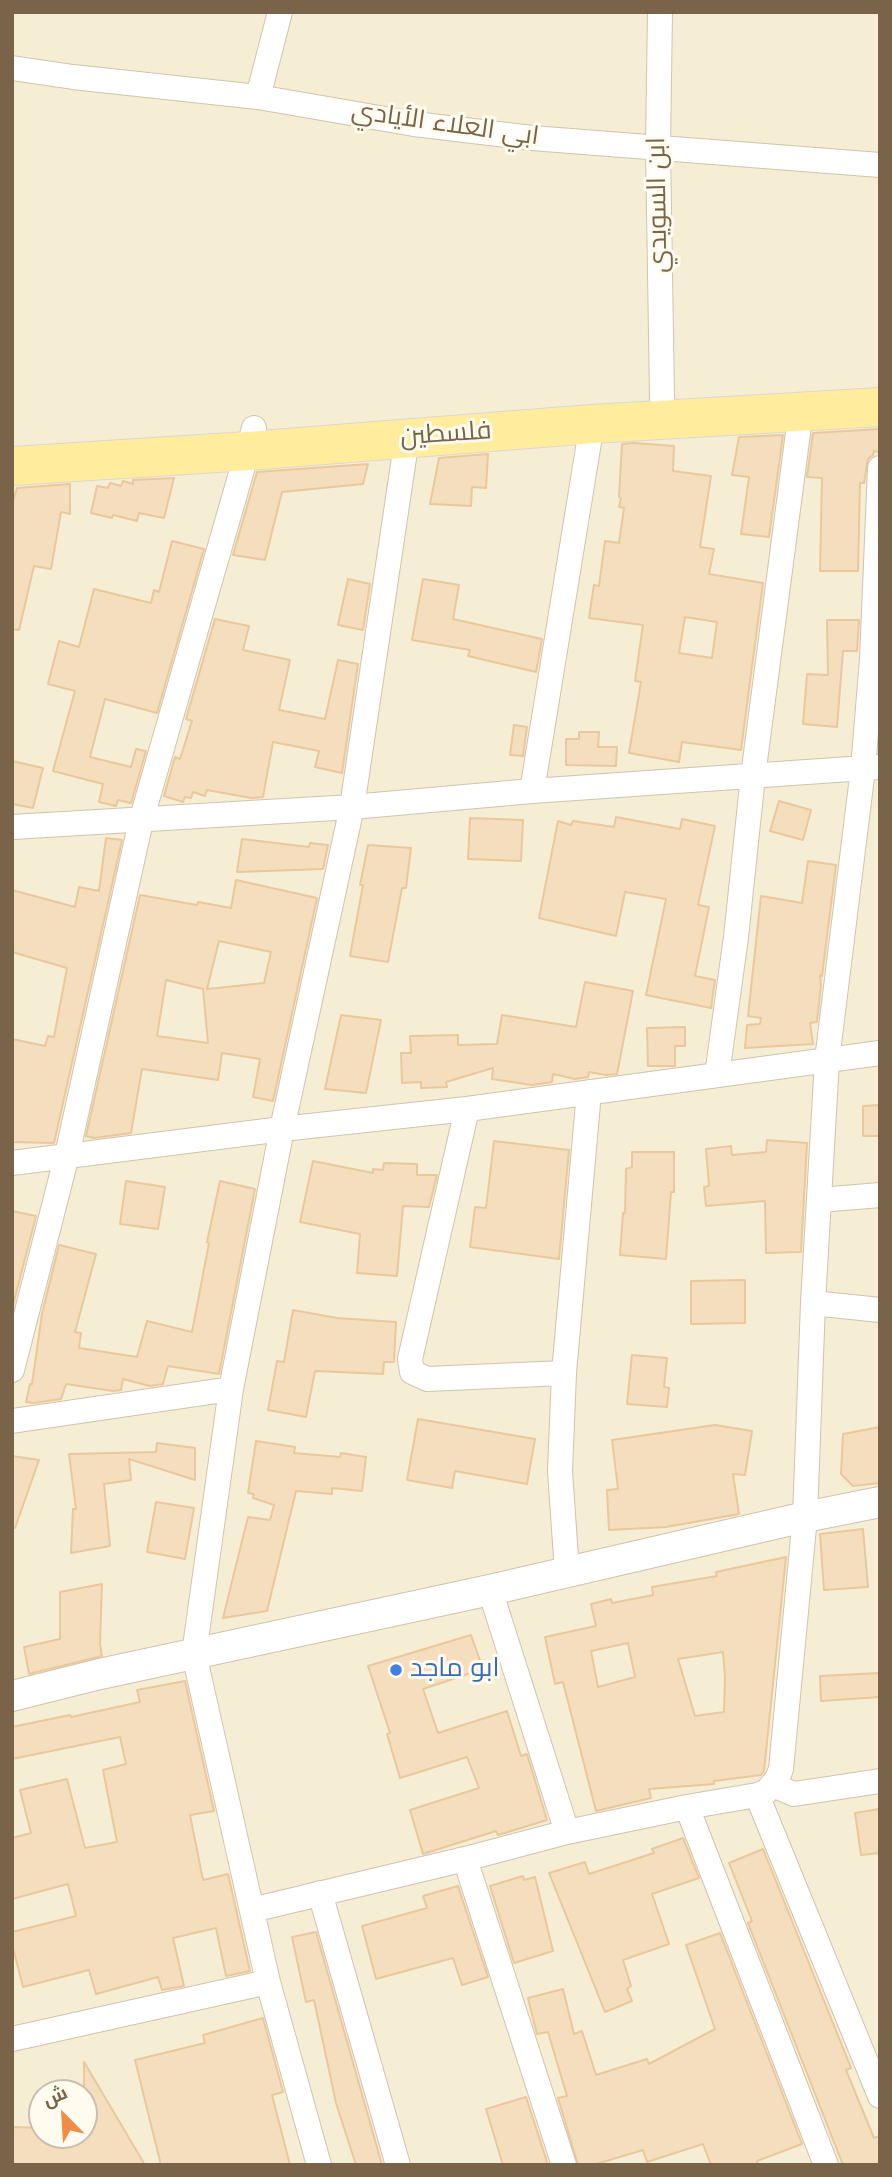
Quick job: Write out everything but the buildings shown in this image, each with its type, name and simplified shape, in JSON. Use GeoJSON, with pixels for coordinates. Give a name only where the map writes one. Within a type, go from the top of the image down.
{"type":"FeatureCollection","features":[{"type":"Feature","properties":{"kind":"main road","name":"فلسطين"},"geometry":{"type":"LineString","coordinates":[[12,442],[407,438],[662,398],[880,387]]}},
{"type":"Feature","properties":{"kind":"main road","name":"فلسطين"},"geometry":{"type":"LineString","coordinates":[[12,466],[251,439],[529,418],[592,424],[880,407]]}},
{"type":"Feature","properties":{"kind":"street"},"geometry":{"type":"LineString","coordinates":[[258,97],[280,12]]}},
{"type":"Feature","properties":{"kind":"street","name":"ابن السويدي"},"geometry":{"type":"LineString","coordinates":[[660,12],[658,147],[662,398]]}},
{"type":"Feature","properties":{"kind":"street","name":"ابي العلاء الأيادي"},"geometry":{"type":"LineString","coordinates":[[12,68],[126,84],[258,97],[414,124],[532,138],[880,165]]}},
{"type":"Feature","properties":{"kind":"street"},"geometry":{"type":"LineString","coordinates":[[717,1075],[801,410]]}},
{"type":"Feature","properties":{"kind":"street"},"geometry":{"type":"LineString","coordinates":[[532,791],[592,424]]}},
{"type":"Feature","properties":{"kind":"street"},"geometry":{"type":"LineString","coordinates":[[319,2165],[268,1982],[194,1654],[231,1389],[282,1129],[352,807],[407,438]]}},
{"type":"Feature","properties":{"kind":"street"},"geometry":{"type":"LineString","coordinates":[[12,1370],[67,1155],[141,821],[251,439]]}},
{"type":"Feature","properties":{"kind":"street"},"geometry":{"type":"LineString","coordinates":[[765,1790],[780,1769],[805,1517],[813,1303],[827,1060],[871,768],[880,468]]}},
{"type":"Feature","properties":{"kind":"street"},"geometry":{"type":"LineString","coordinates":[[12,827],[352,807],[532,791],[871,768]]}},
{"type":"Feature","properties":{"kind":"street"},"geometry":{"type":"LineString","coordinates":[[12,1163],[467,1109],[880,1053]]}},
{"type":"Feature","properties":{"kind":"street"},"geometry":{"type":"LineString","coordinates":[[567,1572],[560,1471],[564,1373],[589,1093]]}},
{"type":"Feature","properties":{"kind":"street"},"geometry":{"type":"LineString","coordinates":[[467,1109],[411,1359],[412,1372],[427,1379],[564,1373]]}},
{"type":"Feature","properties":{"kind":"street"},"geometry":{"type":"LineString","coordinates":[[820,1200],[880,1195]]}},
{"type":"Feature","properties":{"kind":"street"},"geometry":{"type":"LineString","coordinates":[[813,1303],[880,1310]]}},
{"type":"Feature","properties":{"kind":"street"},"geometry":{"type":"LineString","coordinates":[[12,1421],[231,1389]]}},
{"type":"Feature","properties":{"kind":"street"},"geometry":{"type":"LineString","coordinates":[[12,1696],[880,1502]]}},
{"type":"Feature","properties":{"kind":"street"},"geometry":{"type":"LineString","coordinates":[[491,1590],[568,1832]]}},
{"type":"Feature","properties":{"kind":"street"},"geometry":{"type":"LineString","coordinates":[[252,1910],[568,1832],[765,1790],[794,1794],[880,1781]]}},
{"type":"Feature","properties":{"kind":"street"},"geometry":{"type":"LineString","coordinates":[[765,1790],[880,2096]]}},
{"type":"Feature","properties":{"kind":"street"},"geometry":{"type":"LineString","coordinates":[[687,1807],[826,2165]]}},
{"type":"Feature","properties":{"kind":"street"},"geometry":{"type":"LineString","coordinates":[[465,1859],[564,2165]]}},
{"type":"Feature","properties":{"kind":"street"},"geometry":{"type":"LineString","coordinates":[[320,1893],[398,2165]]}},
{"type":"Feature","properties":{"kind":"street"},"geometry":{"type":"LineString","coordinates":[[12,2039],[268,1982]]}},
{"type":"Feature","properties":{"kind":"shaded area"},"geometry":{"type":"Polygon","coordinates":[[[12,12],[880,12],[880,2165],[12,2165],[12,12]]]}},
{"type":"Feature","properties":{"kind":"place","name":"ابو ماجد"},"geometry":{"type":"Point","coordinates":[396,1670]}}]}
